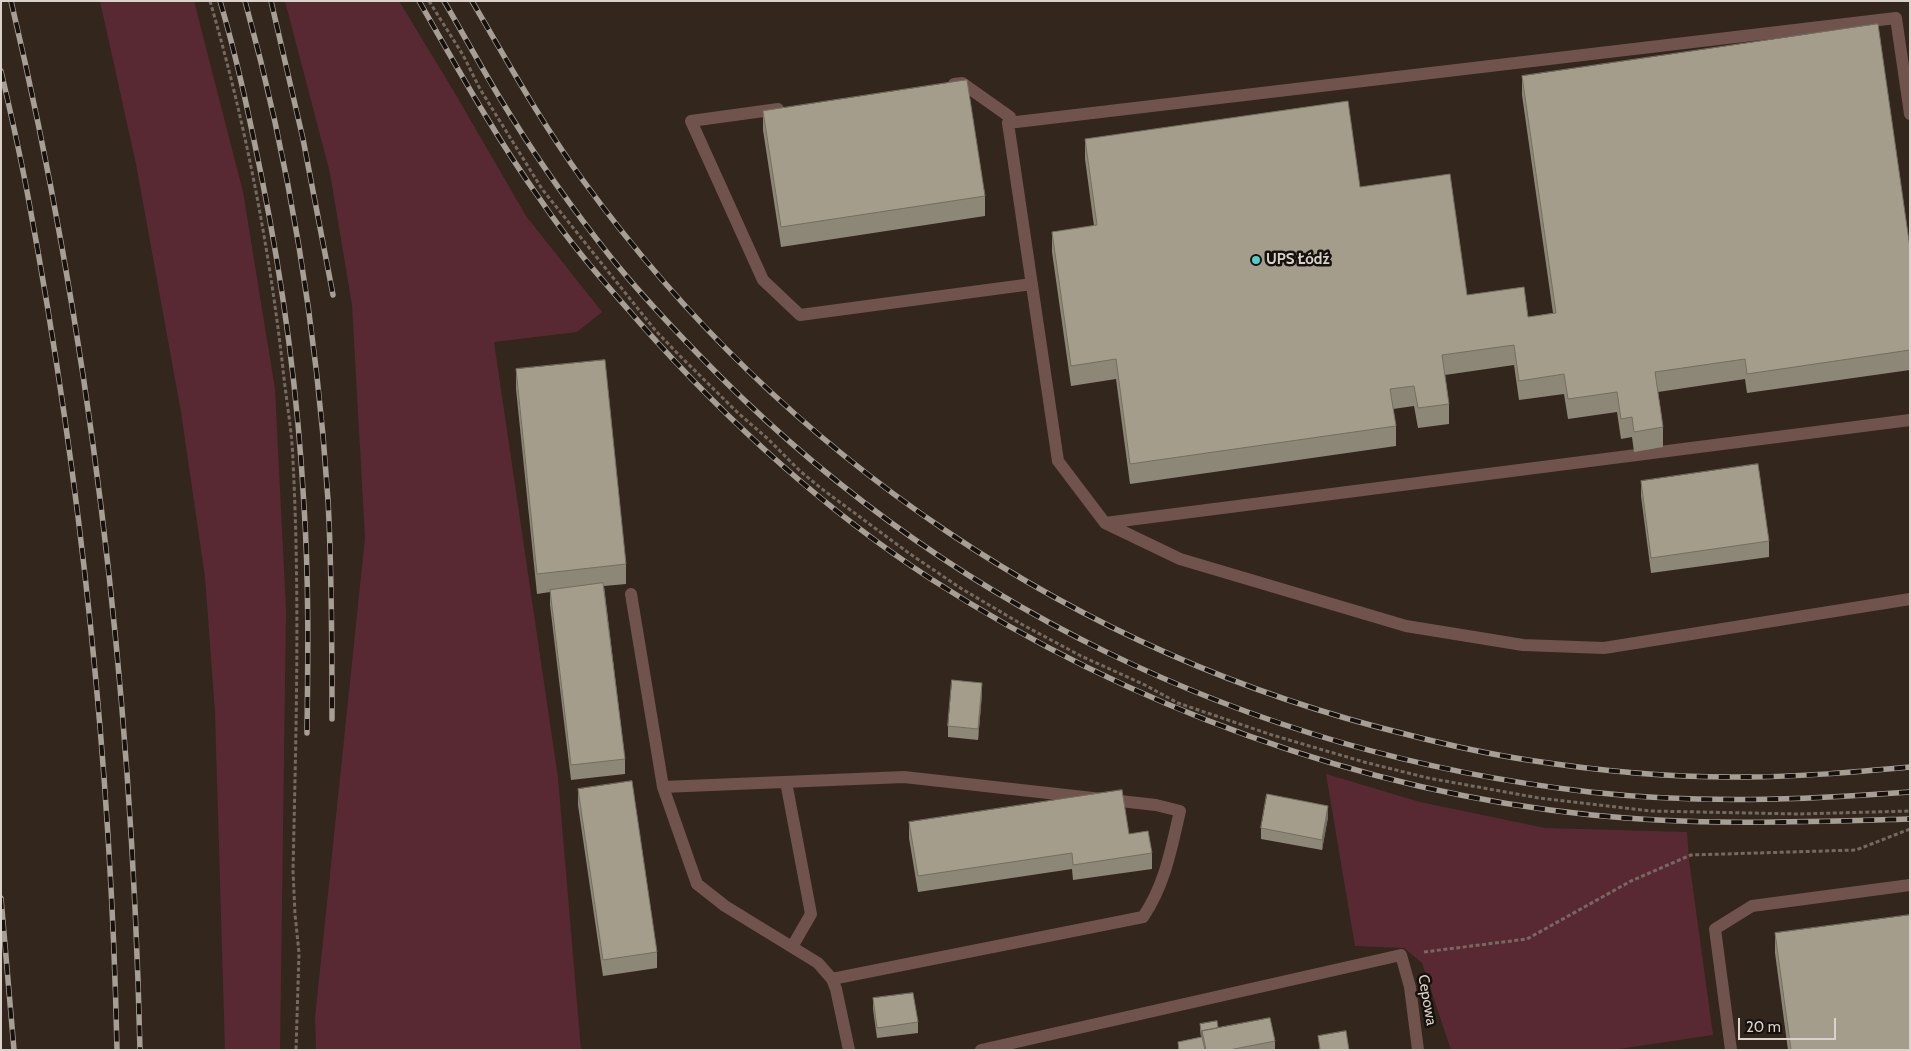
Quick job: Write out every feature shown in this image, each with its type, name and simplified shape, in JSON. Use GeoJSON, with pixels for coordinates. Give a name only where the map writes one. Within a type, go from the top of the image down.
{"type":"FeatureCollection","features":[{"type":"Feature","properties":{"kind":"street"},"geometry":{"type":"LineString","coordinates":[[1008,123],[1896,18],[1910,114]]}},
{"type":"Feature","properties":{"kind":"street"},"geometry":{"type":"LineString","coordinates":[[942,86],[962,83],[1010,117],[1008,123],[1058,461],[1104,523],[1180,559],[1397,624],[1523,646],[1604,648],[1910,599]]}},
{"type":"Feature","properties":{"kind":"street"},"geometry":{"type":"LineString","coordinates":[[788,107],[691,121],[763,280],[800,315],[1032,284]]}},
{"type":"Feature","properties":{"kind":"street"},"geometry":{"type":"LineString","coordinates":[[1104,523],[1910,420]]}},
{"type":"Feature","properties":{"kind":"street"},"geometry":{"type":"LineString","coordinates":[[631,594],[662,787],[697,884],[725,906],[818,964],[832,979],[836,989],[849,1050]]}},
{"type":"Feature","properties":{"kind":"street"},"geometry":{"type":"LineString","coordinates":[[662,787],[904,777],[1156,805],[1180,811],[1166,868],[1155,899],[1143,917],[832,979]]}},
{"type":"Feature","properties":{"kind":"street"},"geometry":{"type":"LineString","coordinates":[[786,782],[811,914],[792,947]]}},
{"type":"Feature","properties":{"kind":"street"},"geometry":{"type":"LineString","coordinates":[[1731,1050],[1715,929],[1752,906],[1910,885]]}},
{"type":"Feature","properties":{"kind":"street"},"geometry":{"type":"LineString","coordinates":[[981,1050],[1401,955]]}},
{"type":"Feature","properties":{"kind":"street","name":"Cepowa"},"geometry":{"type":"LineString","coordinates":[[1401,955],[1410,986],[1418,1050]]}},
{"type":"Feature","properties":{"kind":"path"},"geometry":{"type":"LineString","coordinates":[[210,1],[220,36],[258,200],[277,321],[293,459],[298,607],[294,871],[294,914],[299,953],[296,1050]]}},
{"type":"Feature","properties":{"kind":"path"},"geometry":{"type":"LineString","coordinates":[[429,1],[463,55],[480,89],[542,189],[600,264],[673,349],[737,412],[822,489],[917,559],[969,594],[1023,626],[1178,703],[1272,735],[1364,762],[1428,778],[1539,798],[1651,812],[1798,814],[1910,811]]}},
{"type":"Feature","properties":{"kind":"path"},"geometry":{"type":"LineString","coordinates":[[1401,955],[1527,939],[1631,881],[1691,854],[1856,850],[1910,829]]}},
{"type":"Feature","properties":{"kind":"shaded area"},"geometry":{"type":"Polygon","coordinates":[[[100,1],[194,1],[243,192],[275,389],[286,609],[280,1050],[225,1050],[215,712],[205,577],[181,412],[136,164],[100,1]]]}},
{"type":"Feature","properties":{"kind":"shaded area"},"geometry":{"type":"Polygon","coordinates":[[[285,1],[399,1],[526,216],[602,312],[577,332],[494,342],[558,778],[581,1050],[316,1050],[315,1018],[365,538],[352,305],[330,173],[285,1]]]}},
{"type":"Feature","properties":{"kind":"shaded area"},"geometry":{"type":"Polygon","coordinates":[[[1326,774],[1420,802],[1545,828],[1687,832],[1689,860],[1713,1035],[1612,1050],[1451,1050],[1422,963],[1404,948],[1355,946],[1326,774]]]}},
{"type":"Feature","properties":{"kind":"building","name":"UPS Łódź"},"geometry":{"type":"Polygon","coordinates":[[[1878,24],[1910,248],[1910,350],[1747,374],[1745,359],[1655,372],[1663,427],[1634,432],[1632,417],[1621,419],[1617,392],[1568,399],[1564,374],[1519,381],[1514,345],[1442,355],[1449,404],[1418,408],[1414,386],[1390,389],[1396,426],[1130,464],[1116,359],[1071,366],[1052,232],[1097,225],[1085,139],[1348,101],[1360,187],[1450,174],[1467,295],[1524,287],[1528,317],[1556,313],[1522,76],[1878,24]]]}},
{"type":"Feature","properties":{"kind":"building"},"geometry":{"type":"Polygon","coordinates":[[[967,80],[985,196],[781,227],[763,111],[967,80]]]}},
{"type":"Feature","properties":{"kind":"building"},"geometry":{"type":"Polygon","coordinates":[[[605,360],[626,564],[537,574],[516,369],[605,360]]]}},
{"type":"Feature","properties":{"kind":"building"},"geometry":{"type":"Polygon","coordinates":[[[1758,464],[1769,541],[1651,558],[1641,481],[1758,464]]]}},
{"type":"Feature","properties":{"kind":"building"},"geometry":{"type":"Polygon","coordinates":[[[603,583],[625,759],[571,765],[550,590],[603,583]]]}},
{"type":"Feature","properties":{"kind":"building"},"geometry":{"type":"Polygon","coordinates":[[[952,680],[982,683],[978,729],[948,726],[952,680]]]}},
{"type":"Feature","properties":{"kind":"building"},"geometry":{"type":"Polygon","coordinates":[[[632,781],[657,952],[603,960],[578,789],[632,781]]]}},
{"type":"Feature","properties":{"kind":"building"},"geometry":{"type":"Polygon","coordinates":[[[1122,790],[1129,834],[1148,831],[1152,853],[1073,865],[1072,853],[918,876],[909,822],[1122,790]]]}},
{"type":"Feature","properties":{"kind":"building"},"geometry":{"type":"Polygon","coordinates":[[[1267,794],[1328,806],[1322,840],[1261,828],[1267,794]]]}},
{"type":"Feature","properties":{"kind":"building"},"geometry":{"type":"Polygon","coordinates":[[[1910,915],[1910,1050],[1791,1050],[1775,933],[1910,915]]]}},
{"type":"Feature","properties":{"kind":"building"},"geometry":{"type":"Polygon","coordinates":[[[913,993],[918,1022],[877,1028],[873,998],[913,993]]]}},
{"type":"Feature","properties":{"kind":"building"},"geometry":{"type":"Polygon","coordinates":[[[1270,1018],[1275,1041],[1229,1050],[1206,1050],[1202,1031],[1270,1018]]]}},
{"type":"Feature","properties":{"kind":"building"},"geometry":{"type":"Polygon","coordinates":[[[1217,1021],[1218,1028],[1202,1031],[1202,1037],[1200,1024],[1217,1021]]]}},
{"type":"Feature","properties":{"kind":"building"},"geometry":{"type":"Polygon","coordinates":[[[1346,1031],[1349,1050],[1314,1050],[1320,1049],[1318,1036],[1346,1031]]]}},
{"type":"Feature","properties":{"kind":"building"},"geometry":{"type":"Polygon","coordinates":[[[1202,1037],[1205,1050],[1179,1050],[1178,1042],[1202,1037]]]}},
{"type":"Feature","properties":{"kind":"railway"},"geometry":{"type":"LineString","coordinates":[[11,1],[39,130],[64,260],[103,522],[128,786],[140,1050]]}},
{"type":"Feature","properties":{"kind":"railway"},"geometry":{"type":"LineString","coordinates":[[220,1],[237,65],[261,174],[283,298],[294,381],[306,534],[307,733]]}},
{"type":"Feature","properties":{"kind":"railway"},"geometry":{"type":"LineString","coordinates":[[245,1],[261,62],[288,186],[309,311],[317,374],[328,500],[332,609],[332,719]]}},
{"type":"Feature","properties":{"kind":"railway"},"geometry":{"type":"LineString","coordinates":[[271,1],[303,139],[333,295]]}},
{"type":"Feature","properties":{"kind":"railway"},"geometry":{"type":"LineString","coordinates":[[419,1],[493,128],[553,218],[576,249],[672,358],[740,427],[851,523],[931,579],[1006,625],[1085,666],[1165,703],[1248,736],[1332,763],[1418,786],[1505,803],[1592,815],[1672,821],[1751,822],[1910,819]]}},
{"type":"Feature","properties":{"kind":"railway"},"geometry":{"type":"LineString","coordinates":[[444,1],[506,109],[561,191],[619,268],[698,354],[791,442],[890,522],[995,591],[1105,651],[1220,702],[1340,742],[1463,772],[1590,792],[1670,798],[1750,800],[1910,792]]}},
{"type":"Feature","properties":{"kind":"railway"},"geometry":{"type":"LineString","coordinates":[[472,1],[538,113],[582,179],[662,279],[749,372],[844,456],[946,531],[1054,597],[1167,653],[1286,699],[1409,735],[1483,752],[1582,767],[1636,773],[1691,776],[1786,776],[1910,767]]}},
{"type":"Feature","properties":{"kind":"railway"},"geometry":{"type":"LineString","coordinates":[[1,71],[26,186],[47,307],[64,412],[78,518],[90,624],[108,836],[117,1050]]}},
{"type":"Feature","properties":{"kind":"railway"},"geometry":{"type":"LineString","coordinates":[[1,898],[14,1050]]}},
{"type":"Feature","properties":{"kind":"place","name":"UPS Łódź"},"geometry":{"type":"Point","coordinates":[1256,260]}}]}
